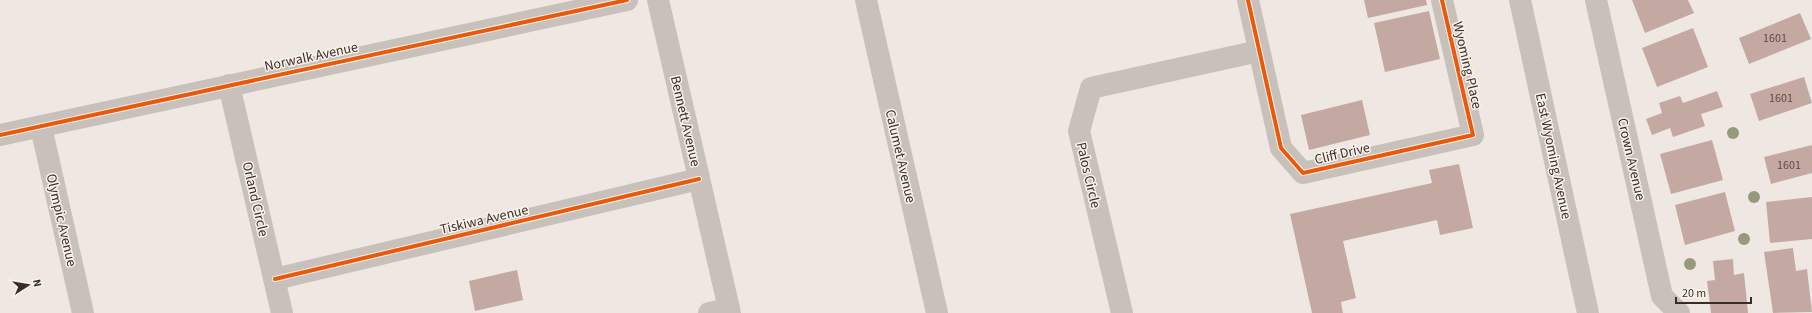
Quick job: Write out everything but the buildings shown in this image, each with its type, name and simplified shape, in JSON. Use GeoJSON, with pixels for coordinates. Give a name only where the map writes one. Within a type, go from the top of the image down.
{"type":"FeatureCollection","features":[{"type":"Feature","properties":{"kind":"street","name":"Norwalk Avenue"},"geometry":{"type":"LineString","coordinates":[[0,135],[229,84],[627,0]]}},
{"type":"Feature","properties":{"kind":"street","name":"Bennett Avenue"},"geometry":{"type":"LineString","coordinates":[[658,0],[699,179],[723,312]]}},
{"type":"Feature","properties":{"kind":"street","name":"Calumet Avenue"},"geometry":{"type":"LineString","coordinates":[[866,0],[937,313]]}},
{"type":"Feature","properties":{"kind":"street","name":"Cliff Drive"},"geometry":{"type":"LineString","coordinates":[[1248,0],[1281,148],[1303,173],[1473,135]]}},
{"type":"Feature","properties":{"kind":"street","name":"Wyoming Place"},"geometry":{"type":"LineString","coordinates":[[1442,0],[1473,135]]}},
{"type":"Feature","properties":{"kind":"street","name":"East Wyoming Avenue"},"geometry":{"type":"LineString","coordinates":[[1520,0],[1588,313]]}},
{"type":"Feature","properties":{"kind":"street","name":"Crown Avenue"},"geometry":{"type":"LineString","coordinates":[[1596,0],[1662,296],[1679,313]]}},
{"type":"Feature","properties":{"kind":"street","name":"Palos Circle"},"geometry":{"type":"LineString","coordinates":[[1122,313],[1079,131],[1091,88],[1259,51]]}},
{"type":"Feature","properties":{"kind":"street","name":"Orland Circle"},"geometry":{"type":"LineString","coordinates":[[229,84],[282,313]]}},
{"type":"Feature","properties":{"kind":"street","name":"Olympic Avenue"},"geometry":{"type":"LineString","coordinates":[[41,127],[83,313]]}},
{"type":"Feature","properties":{"kind":"street","name":"Tiskiwa Avenue"},"geometry":{"type":"LineString","coordinates":[[275,279],[699,179]]}},
{"type":"Feature","properties":{"kind":"cycle path"},"geometry":{"type":"LineString","coordinates":[[0,135],[627,0]]}},
{"type":"Feature","properties":{"kind":"cycle path"},"geometry":{"type":"LineString","coordinates":[[1248,0],[1281,148],[1303,173],[1473,135],[1442,0]]}},
{"type":"Feature","properties":{"kind":"cycle path"},"geometry":{"type":"LineString","coordinates":[[275,279],[699,179]]}}]}
